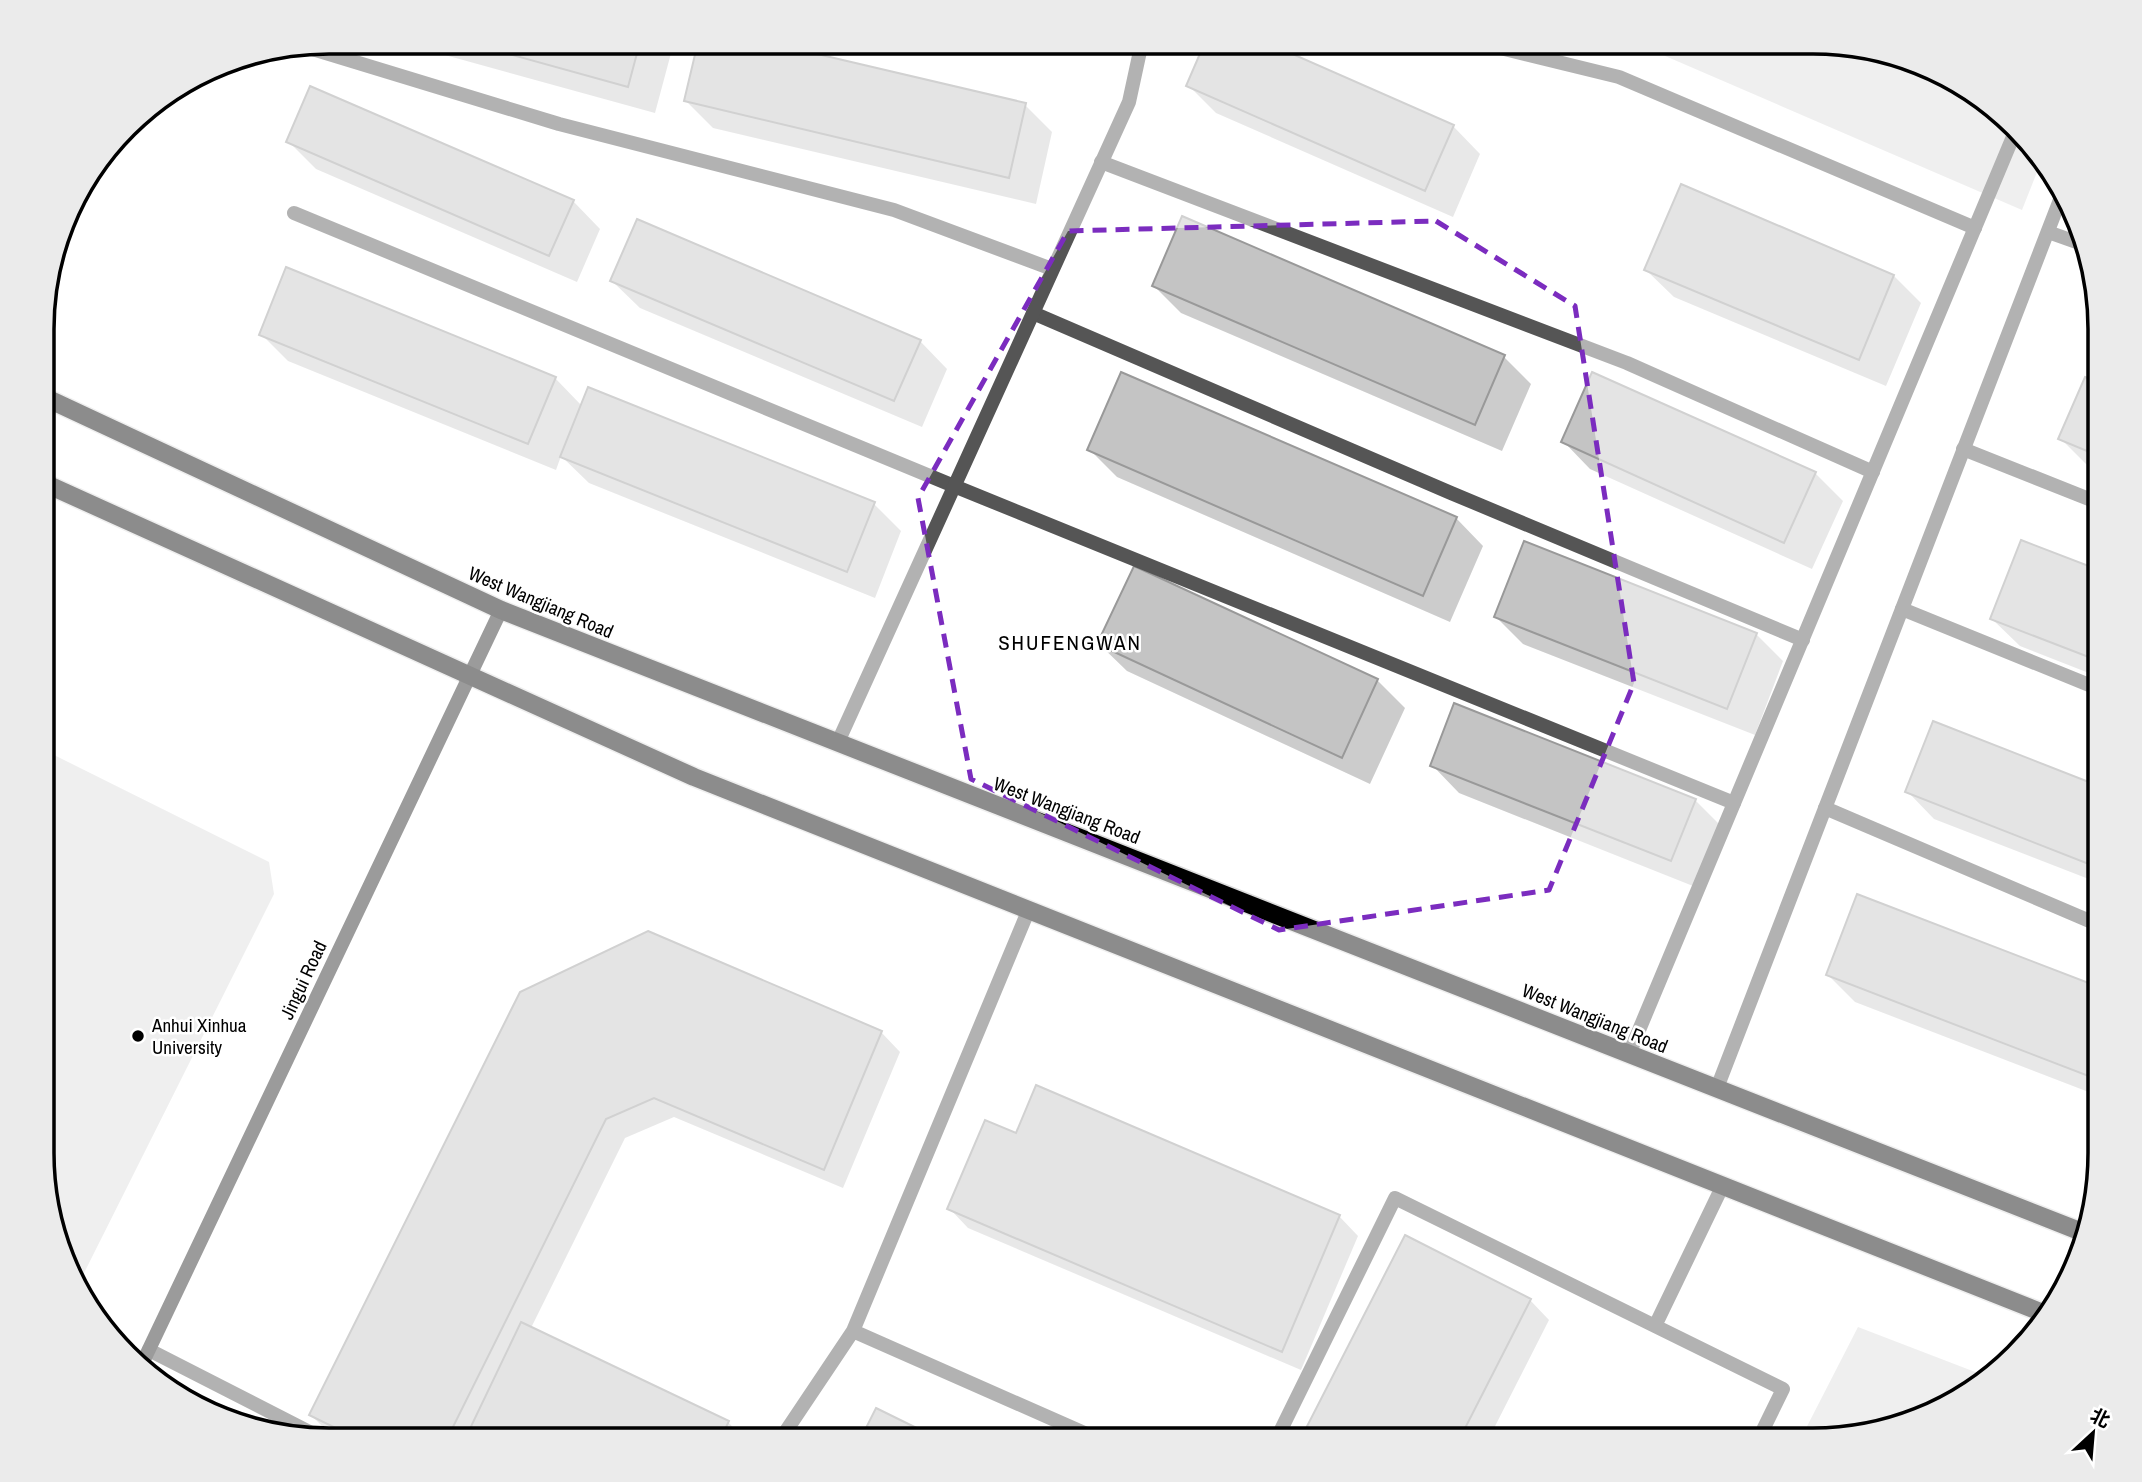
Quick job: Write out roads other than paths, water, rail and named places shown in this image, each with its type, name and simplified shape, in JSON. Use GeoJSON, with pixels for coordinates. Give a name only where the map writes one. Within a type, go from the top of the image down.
{"type":"FeatureCollection","features":[{"type":"Feature","properties":{"kind":"main road","name":"West Wangjiang Road"},"geometry":{"type":"LineString","coordinates":[[54,402],[500,610],[2076,1230]]}},
{"type":"Feature","properties":{"kind":"main road"},"geometry":{"type":"LineString","coordinates":[[54,488],[694,777],[2038,1310]]}},
{"type":"Feature","properties":{"kind":"street"},"geometry":{"type":"LineString","coordinates":[[329,54],[559,124],[894,210],[1052,269]]}},
{"type":"Feature","properties":{"kind":"street"},"geometry":{"type":"LineString","coordinates":[[838,743],[1129,102],[1139,54]]}},
{"type":"Feature","properties":{"kind":"street"},"geometry":{"type":"LineString","coordinates":[[1522,54],[1619,77],[1975,228]]}},
{"type":"Feature","properties":{"kind":"street"},"geometry":{"type":"LineString","coordinates":[[1629,1054],[2012,140]]}},
{"type":"Feature","properties":{"kind":"street"},"geometry":{"type":"LineString","coordinates":[[1101,162],[1627,363],[1873,472]]}},
{"type":"Feature","properties":{"kind":"street"},"geometry":{"type":"LineString","coordinates":[[1717,1088],[2058,205]]}},
{"type":"Feature","properties":{"kind":"street"},"geometry":{"type":"LineString","coordinates":[[294,213],[954,486],[1734,803]]}},
{"type":"Feature","properties":{"kind":"street"},"geometry":{"type":"LineString","coordinates":[[2048,232],[2073,241]]}},
{"type":"Feature","properties":{"kind":"street"},"geometry":{"type":"LineString","coordinates":[[1033,313],[1451,493],[1803,640]]}},
{"type":"Feature","properties":{"kind":"street"},"geometry":{"type":"LineString","coordinates":[[1963,449],[2088,499]]}},
{"type":"Feature","properties":{"kind":"street"},"geometry":{"type":"LineString","coordinates":[[1902,609],[2088,685]]}},
{"type":"Feature","properties":{"kind":"street","name":"Jingui Road"},"geometry":{"type":"LineString","coordinates":[[145,1357],[500,610]]}},
{"type":"Feature","properties":{"kind":"street"},"geometry":{"type":"LineString","coordinates":[[1825,808],[2088,920]]}},
{"type":"Feature","properties":{"kind":"street"},"geometry":{"type":"LineString","coordinates":[[788,1428],[853,1331],[1029,909]]}},
{"type":"Feature","properties":{"kind":"street"},"geometry":{"type":"LineString","coordinates":[[1655,1326],[1723,1185]]}},
{"type":"Feature","properties":{"kind":"street"},"geometry":{"type":"LineString","coordinates":[[1282,1428],[1395,1198],[1783,1389],[1764,1428]]}},
{"type":"Feature","properties":{"kind":"street"},"geometry":{"type":"LineString","coordinates":[[853,1331],[1073,1428]]}},
{"type":"Feature","properties":{"kind":"street"},"geometry":{"type":"LineString","coordinates":[[149,1350],[296,1425]]}},
{"type":"Feature","properties":{"kind":"place","name":"Anhui Xinhua University"},"geometry":{"type":"Point","coordinates":[138,1036]}},
{"type":"Feature","properties":{"kind":"district","name":"SHUFENGWAN"},"geometry":{"type":"Point","coordinates":[1070,643]}}]}
